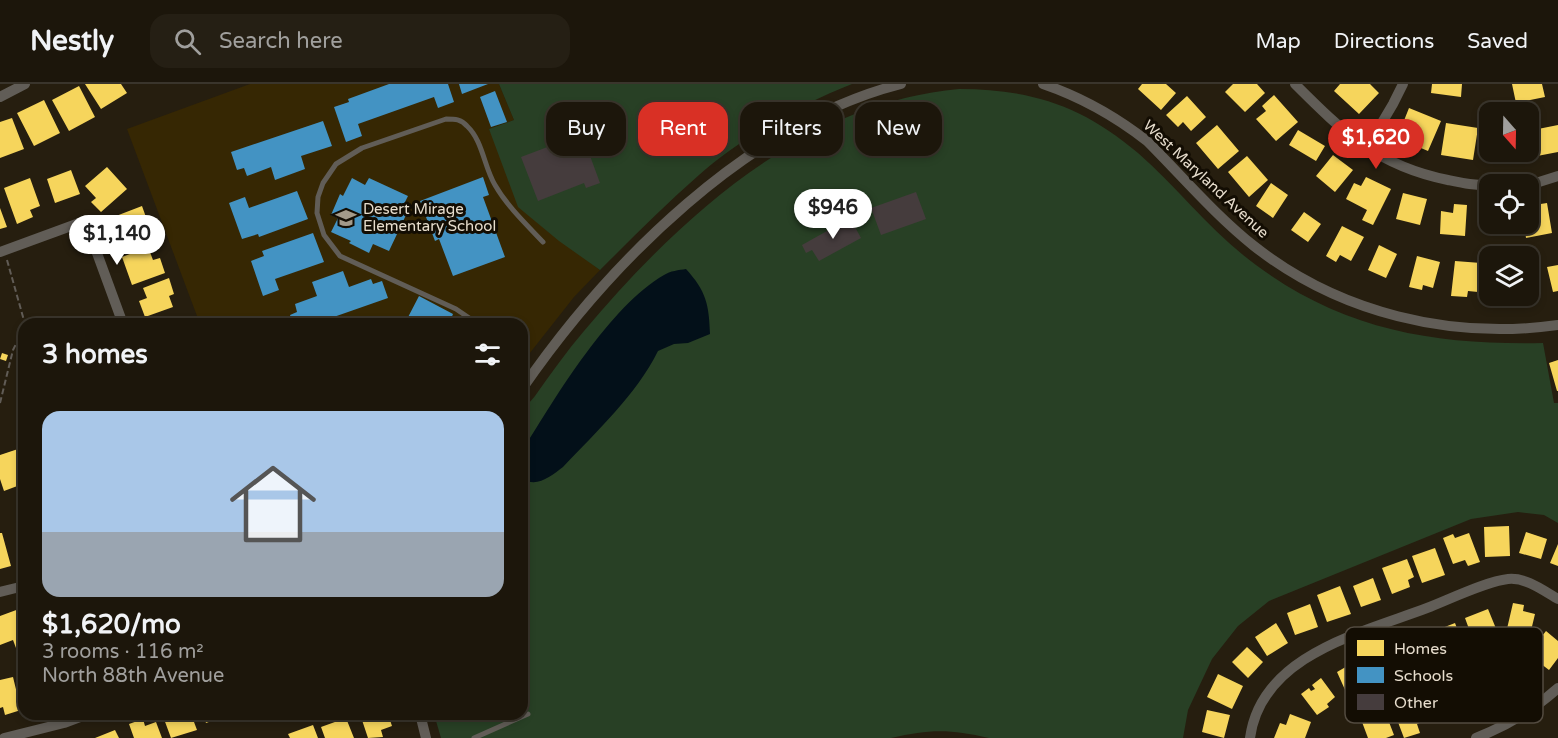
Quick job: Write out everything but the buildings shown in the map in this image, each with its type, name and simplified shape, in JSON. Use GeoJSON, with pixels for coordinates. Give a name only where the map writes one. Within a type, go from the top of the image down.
{"type":"FeatureCollection","features":[{"type":"Feature","properties":{"kind":"street"},"geometry":{"type":"LineString","coordinates":[[0,97],[25,84]]}},
{"type":"Feature","properties":{"kind":"street"},"geometry":{"type":"LineString","coordinates":[[528,380],[543,359],[606,284],[650,238],[703,190],[759,149],[809,120],[867,95],[901,84]]}},
{"type":"Feature","properties":{"kind":"street","name":"West Maryland Avenue"},"geometry":{"type":"LineString","coordinates":[[1042,84],[1099,108],[1131,129],[1147,141],[1252,245],[1282,266],[1324,290],[1371,309],[1436,325],[1489,330],[1558,325]]}},
{"type":"Feature","properties":{"kind":"street"},"geometry":{"type":"LineString","coordinates":[[1295,84],[1339,128],[1395,164],[1430,176],[1479,186]]}},
{"type":"Feature","properties":{"kind":"street"},"geometry":{"type":"LineString","coordinates":[[1367,148],[1402,84]]}},
{"type":"Feature","properties":{"kind":"street"},"geometry":{"type":"LineString","coordinates":[[1539,182],[1558,176]]}},
{"type":"Feature","properties":{"kind":"street"},"geometry":{"type":"LineString","coordinates":[[2,251],[82,222],[90,234],[121,318]]}},
{"type":"Feature","properties":{"kind":"street"},"geometry":{"type":"LineString","coordinates":[[1376,627],[1480,587],[1509,579],[1533,584],[1558,599]]}},
{"type":"Feature","properties":{"kind":"street"},"geometry":{"type":"LineString","coordinates":[[0,592],[18,588]]}},
{"type":"Feature","properties":{"kind":"street"},"geometry":{"type":"LineString","coordinates":[[1250,738],[1251,727],[1265,696],[1282,675],[1321,648],[1345,639]]}},
{"type":"Feature","properties":{"kind":"street"},"geometry":{"type":"LineString","coordinates":[[1543,701],[1558,688]]}},
{"type":"Feature","properties":{"kind":"street"},"geometry":{"type":"LineString","coordinates":[[4,738],[72,720]]}},
{"type":"Feature","properties":{"kind":"street"},"geometry":{"type":"LineString","coordinates":[[422,720],[426,738]]}},
{"type":"Feature","properties":{"kind":"street"},"geometry":{"type":"LineString","coordinates":[[1476,738],[1508,723]]}},
{"type":"Feature","properties":{"kind":"lane"},"geometry":{"type":"LineString","coordinates":[[469,318],[456,309],[340,256],[324,235],[317,213],[318,197],[323,183],[336,164],[362,148],[446,119],[458,119],[468,126],[476,137],[494,184],[513,211],[543,242]]}},
{"type":"Feature","properties":{"kind":"lane"},"geometry":{"type":"LineString","coordinates":[[474,738],[514,720]]}},
{"type":"Feature","properties":{"kind":"path"},"geometry":{"type":"LineString","coordinates":[[2,251],[22,318]]}},
{"type":"Feature","properties":{"kind":"path"},"geometry":{"type":"LineString","coordinates":[[0,403],[13,350],[18,339]]}},
{"type":"Feature","properties":{"kind":"shaded area","name":"Desert Mirage Elementary School"},"geometry":{"type":"Polygon","coordinates":[[[250,84],[499,84],[514,120],[489,129],[545,229],[600,270],[574,297],[528,355],[528,318],[198,318],[127,129],[250,84]]]}},
{"type":"Feature","properties":{"kind":"shaded area"},"geometry":{"type":"Polygon","coordinates":[[[686,269],[702,291],[709,314],[710,334],[658,351],[627,398],[563,467],[543,480],[528,481],[528,442],[568,379],[604,330],[624,308],[644,289],[666,274],[686,269]]]}},
{"type":"Feature","properties":{"kind":"green space"},"geometry":{"type":"Polygon","coordinates":[[[499,84],[852,84],[810,102],[740,102],[740,143],[728,152],[728,102],[638,102],[638,156],[723,156],[686,186],[600,270],[559,241],[518,207],[489,129],[514,120],[499,84]]]}},
{"type":"Feature","properties":{"kind":"green space"},"geometry":{"type":"Polygon","coordinates":[[[959,89],[1010,92],[1055,103],[1097,123],[1117,137],[1168,181],[1210,225],[1240,252],[1289,287],[1323,305],[1393,330],[1429,337],[1504,343],[1543,343],[1554,403],[1558,403],[1558,523],[1544,515],[1518,512],[1471,519],[1269,601],[1238,626],[1212,659],[1188,710],[1183,738],[989,738],[940,731],[891,738],[441,738],[436,720],[528,720],[528,405],[571,346],[621,288],[661,247],[749,172],[775,156],[843,156],[843,120],[855,115],[855,156],[942,156],[942,102],[893,102],[959,89]]]}},
{"type":"Feature","properties":{"kind":"place","name":"Desert Mirage Elementary School"},"geometry":{"type":"Point","coordinates":[346,218]}}]}
